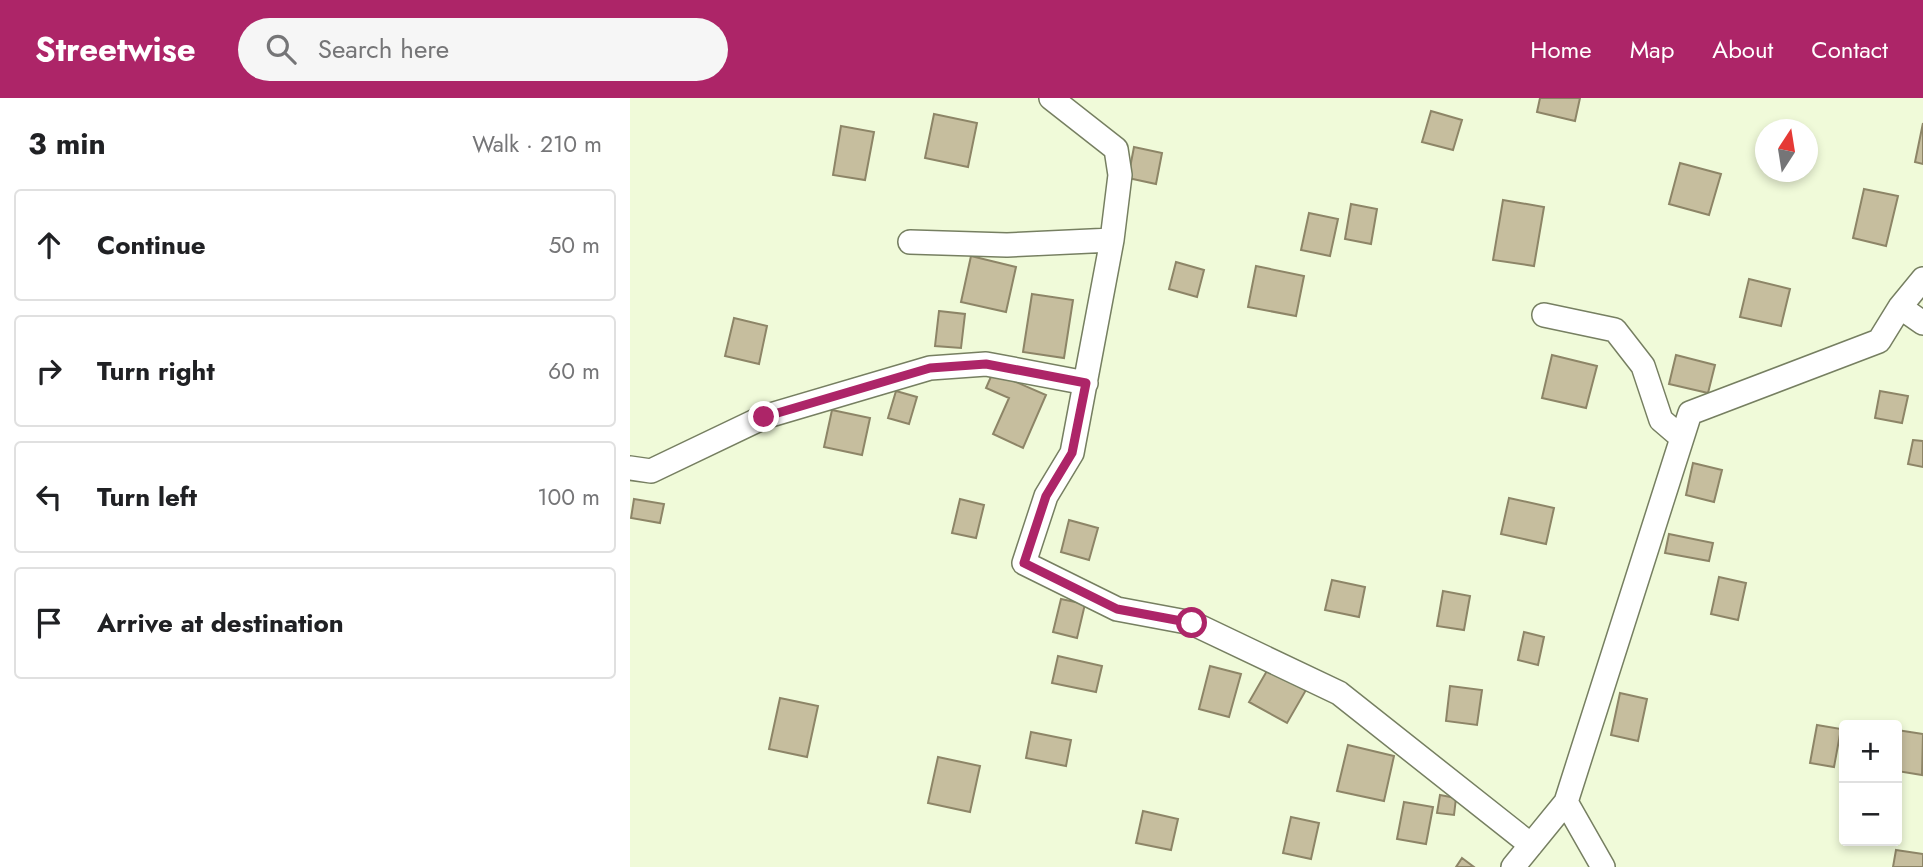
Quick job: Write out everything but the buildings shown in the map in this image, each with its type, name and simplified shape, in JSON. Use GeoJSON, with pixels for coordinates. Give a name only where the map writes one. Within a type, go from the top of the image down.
{"type":"FeatureCollection","features":[{"type":"Feature","properties":{"kind":"street"},"geometry":{"type":"LineString","coordinates":[[1051,98],[1116,149],[1120,175],[1112,240],[1072,453],[1046,496],[1024,563],[1117,609],[1192,623],[1339,694],[1531,845]]}},
{"type":"Feature","properties":{"kind":"street"},"geometry":{"type":"LineString","coordinates":[[911,242],[1007,246],[1112,240]]}},
{"type":"Feature","properties":{"kind":"street"},"geometry":{"type":"LineString","coordinates":[[1513,867],[1566,802],[1690,413],[1879,341],[1900,307],[1923,279]]}},
{"type":"Feature","properties":{"kind":"street"},"geometry":{"type":"LineString","coordinates":[[1900,307],[1923,323]]}},
{"type":"Feature","properties":{"kind":"street"},"geometry":{"type":"LineString","coordinates":[[1544,315],[1615,330],[1643,366],[1661,420],[1682,438]]}},
{"type":"Feature","properties":{"kind":"street"},"geometry":{"type":"LineString","coordinates":[[630,468],[651,471],[764,417],[930,368],[986,364],[1086,383]]}},
{"type":"Feature","properties":{"kind":"street"},"geometry":{"type":"LineString","coordinates":[[1566,802],[1603,867]]}},
{"type":"Feature","properties":{"kind":"route"},"geometry":{"type":"LineString","coordinates":[[764,417],[930,368],[986,364],[1086,383],[1072,453],[1046,496],[1024,563],[1117,609],[1192,623]]}}]}
